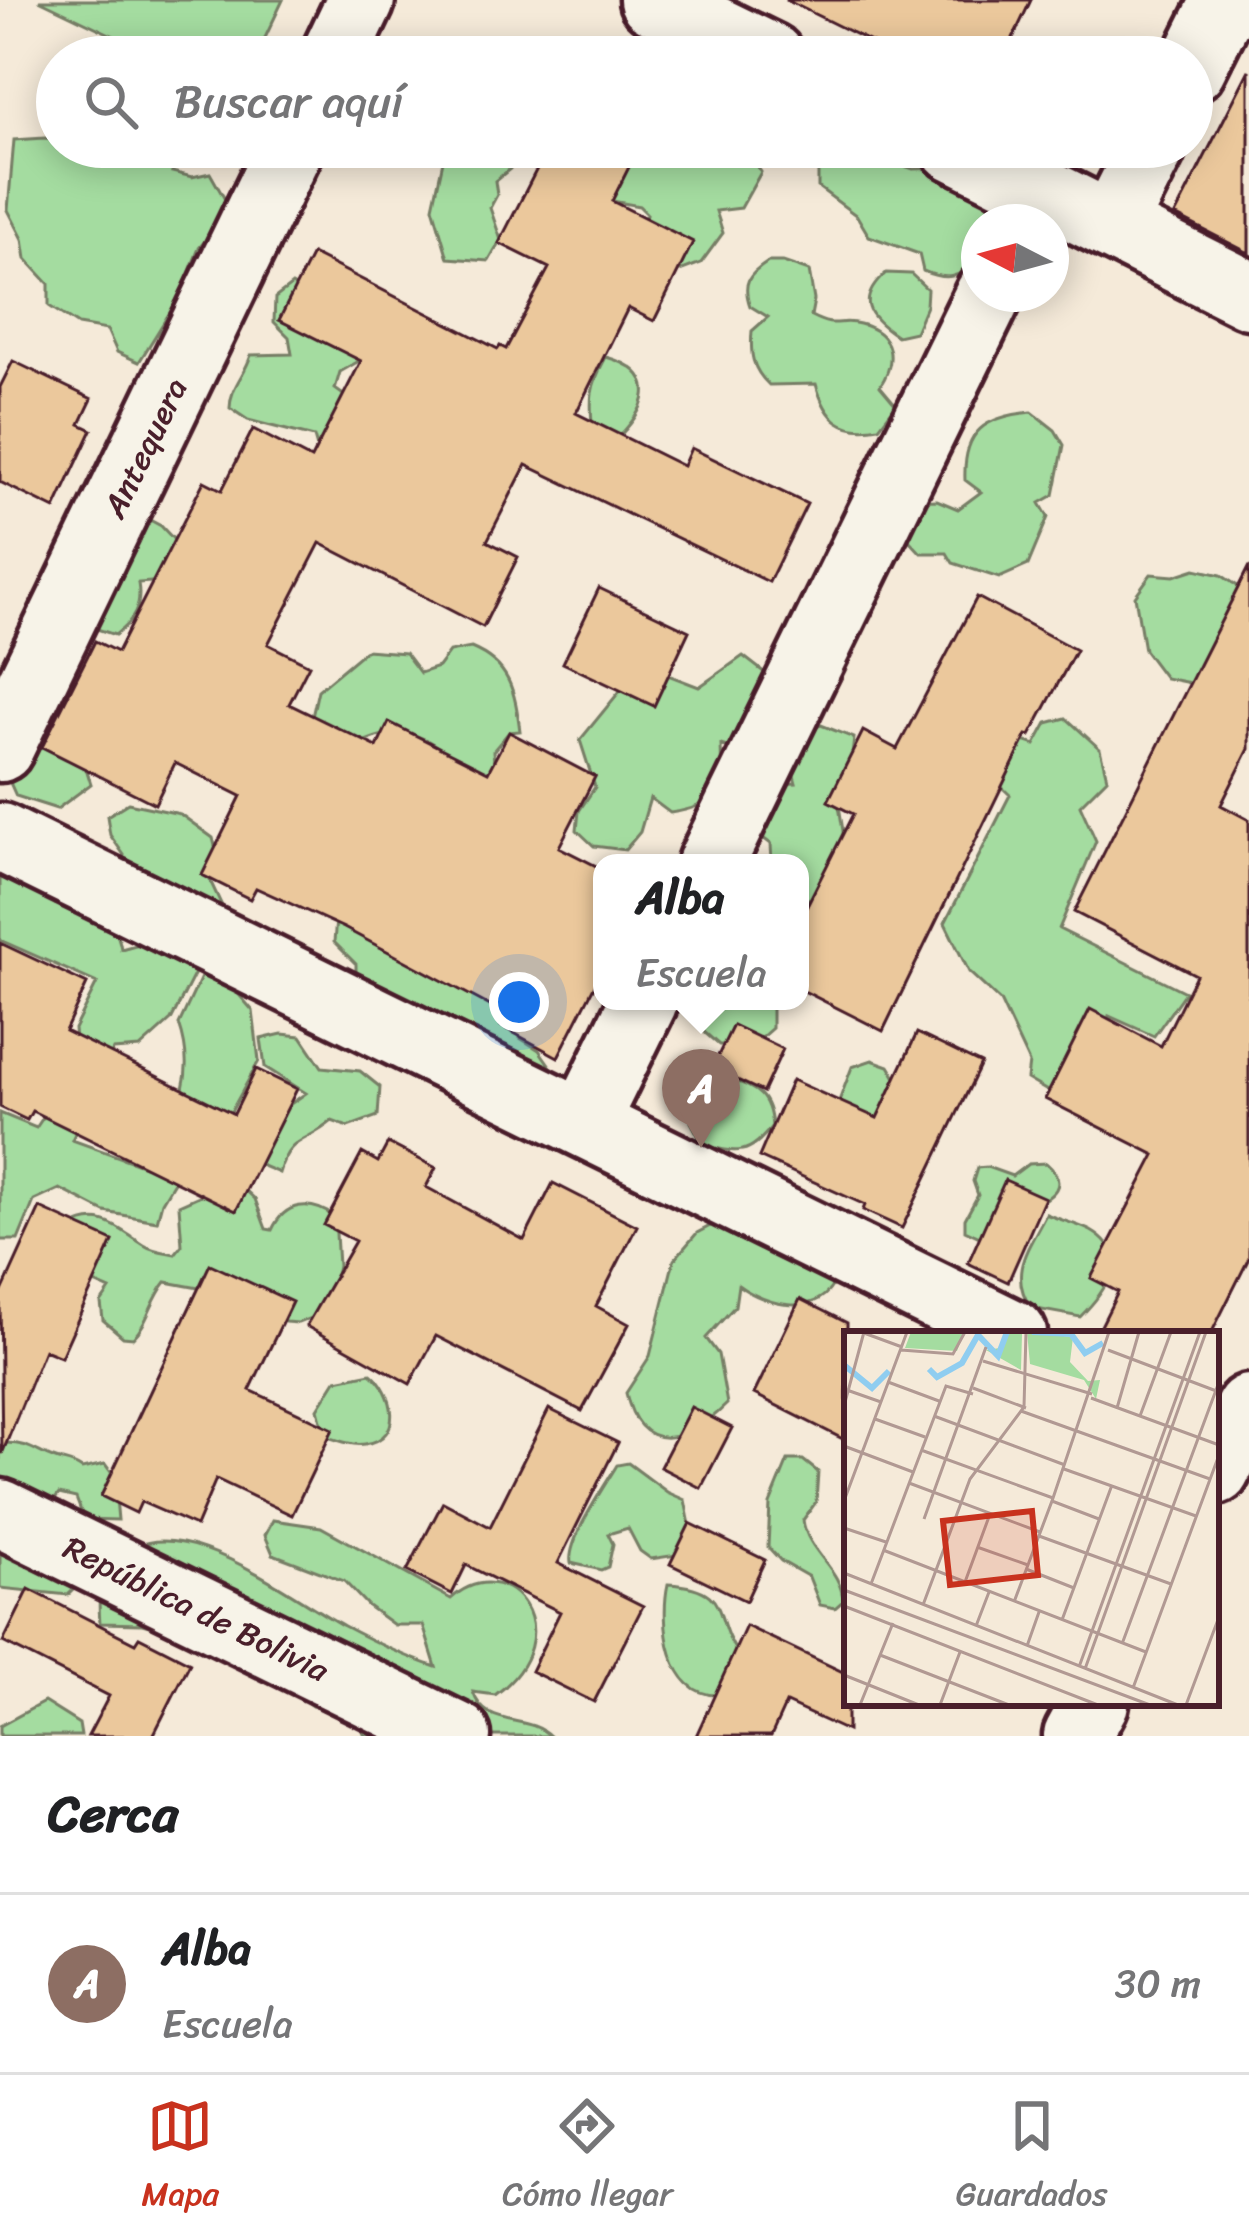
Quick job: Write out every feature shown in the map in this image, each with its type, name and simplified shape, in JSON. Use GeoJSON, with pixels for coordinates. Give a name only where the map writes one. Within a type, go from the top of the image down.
{"type":"FeatureCollection","features":[{"type":"Feature","properties":{"kind":"street"},"geometry":{"type":"LineString","coordinates":[[344,36],[361,0]]}},
{"type":"Feature","properties":{"kind":"street"},"geometry":{"type":"LineString","coordinates":[[653,0],[727,36]]}},
{"type":"Feature","properties":{"kind":"street"},"geometry":{"type":"LineString","coordinates":[[1208,36],[1226,0]]}},
{"type":"Feature","properties":{"kind":"street","name":"Antequera"},"geometry":{"type":"LineString","coordinates":[[0,748],[280,168]]}},
{"type":"Feature","properties":{"kind":"street"},"geometry":{"type":"LineString","coordinates":[[982,168],[1029,204]]}},
{"type":"Feature","properties":{"kind":"street"},"geometry":{"type":"LineString","coordinates":[[1112,226],[1141,168]]}},
{"type":"Feature","properties":{"kind":"street"},"geometry":{"type":"LineString","coordinates":[[1069,215],[1112,226],[1249,295]]}},
{"type":"Feature","properties":{"kind":"street"},"geometry":{"type":"LineString","coordinates":[[715,854],[980,312]]}},
{"type":"Feature","properties":{"kind":"street"},"geometry":{"type":"LineString","coordinates":[[0,837],[1007,1331]]}},
{"type":"Feature","properties":{"kind":"street"},"geometry":{"type":"LineString","coordinates":[[584,1124],[640,1010]]}},
{"type":"Feature","properties":{"kind":"street","name":"República de Bolivia"},"geometry":{"type":"LineString","coordinates":[[0,1513],[458,1736]]}},
{"type":"Feature","properties":{"kind":"street"},"geometry":{"type":"LineString","coordinates":[[1078,1736],[1093,1706]]}},
{"type":"Feature","properties":{"kind":"green space"},"geometry":{"type":"Polygon","coordinates":[[[39,0],[283,0],[266,36],[114,36],[39,0]]]}},
{"type":"Feature","properties":{"kind":"green space"},"geometry":{"type":"Polygon","coordinates":[[[36,139],[36,168],[174,168],[172,172],[192,177],[210,173],[231,210],[199,248],[180,296],[139,362],[117,352],[107,330],[78,325],[49,306],[49,284],[26,259],[23,239],[8,210],[14,140],[36,139]]]}},
{"type":"Feature","properties":{"kind":"green space"},"geometry":{"type":"Polygon","coordinates":[[[441,168],[510,168],[495,181],[497,195],[490,208],[501,240],[489,261],[448,258],[433,207],[441,168]]]}},
{"type":"Feature","properties":{"kind":"green space"},"geometry":{"type":"Polygon","coordinates":[[[620,168],[758,168],[761,172],[741,208],[716,211],[723,233],[701,263],[672,274],[640,227],[647,214],[639,206],[612,201],[620,168]]]}},
{"type":"Feature","properties":{"kind":"green space"},"geometry":{"type":"Polygon","coordinates":[[[818,168],[942,168],[982,182],[988,204],[961,204],[961,273],[946,277],[923,271],[919,254],[869,236],[857,216],[818,187],[818,168]]]}},
{"type":"Feature","properties":{"kind":"green space"},"geometry":{"type":"Polygon","coordinates":[[[768,262],[809,271],[814,300],[811,316],[860,324],[886,341],[889,367],[880,386],[896,405],[879,427],[855,428],[838,422],[825,407],[816,384],[769,385],[759,373],[752,354],[752,331],[768,317],[750,306],[747,285],[768,262]]]}},
{"type":"Feature","properties":{"kind":"green space"},"geometry":{"type":"Polygon","coordinates":[[[886,273],[911,274],[927,289],[926,306],[915,332],[897,336],[872,314],[871,291],[886,273]]]}},
{"type":"Feature","properties":{"kind":"green space"},"geometry":{"type":"Polygon","coordinates":[[[292,285],[305,293],[383,312],[359,361],[340,372],[335,389],[377,419],[320,458],[314,437],[248,420],[230,408],[251,355],[292,354],[289,337],[274,322],[275,298],[292,285]]]}},
{"type":"Feature","properties":{"kind":"green space"},"geometry":{"type":"Polygon","coordinates":[[[606,357],[637,373],[644,394],[634,418],[612,443],[593,437],[592,424],[593,387],[606,357]]]}},
{"type":"Feature","properties":{"kind":"green space"},"geometry":{"type":"Polygon","coordinates":[[[1032,412],[1055,430],[1064,445],[1054,495],[1040,503],[1048,517],[1028,565],[999,578],[953,563],[947,553],[921,553],[909,540],[916,501],[937,500],[958,509],[981,492],[965,480],[973,438],[1001,418],[1032,412]]]}},
{"type":"Feature","properties":{"kind":"green space"},"geometry":{"type":"Polygon","coordinates":[[[148,519],[178,544],[163,581],[138,583],[135,613],[115,635],[94,628],[127,520],[148,519]]]}},
{"type":"Feature","properties":{"kind":"green space"},"geometry":{"type":"Polygon","coordinates":[[[1195,569],[1221,575],[1245,591],[1195,684],[1165,678],[1144,650],[1135,596],[1151,574],[1174,576],[1195,569]]]}},
{"type":"Feature","properties":{"kind":"green space"},"geometry":{"type":"Polygon","coordinates":[[[471,648],[494,662],[508,680],[520,731],[509,732],[493,751],[495,774],[488,798],[447,754],[422,738],[393,733],[346,747],[312,717],[318,690],[366,650],[405,653],[420,673],[438,667],[449,652],[471,648]]]}},
{"type":"Feature","properties":{"kind":"green space"},"geometry":{"type":"Polygon","coordinates":[[[743,656],[769,676],[753,755],[721,745],[718,784],[707,800],[670,813],[650,798],[640,832],[625,850],[594,846],[577,830],[579,811],[595,787],[580,740],[620,691],[663,673],[699,687],[743,656]]]}},
{"type":"Feature","properties":{"kind":"green space"},"geometry":{"type":"Polygon","coordinates":[[[60,673],[79,684],[85,765],[91,784],[57,809],[16,796],[4,769],[60,673]]]}},
{"type":"Feature","properties":{"kind":"green space"},"geometry":{"type":"Polygon","coordinates":[[[1066,718],[1100,749],[1107,778],[1080,805],[1096,841],[1059,929],[1185,992],[1154,1036],[1109,1016],[1104,1068],[1054,1095],[1027,1079],[1029,1063],[1000,1001],[969,972],[945,923],[1010,795],[985,771],[1009,736],[1035,745],[1047,723],[1066,718]]]}},
{"type":"Feature","properties":{"kind":"green space"},"geometry":{"type":"Polygon","coordinates":[[[821,725],[854,738],[850,774],[837,793],[846,850],[825,895],[809,899],[809,854],[772,854],[771,844],[751,829],[775,784],[796,783],[790,761],[803,732],[821,725]]]}},
{"type":"Feature","properties":{"kind":"green space"},"geometry":{"type":"Polygon","coordinates":[[[128,803],[180,814],[213,838],[216,850],[207,874],[222,906],[208,926],[111,875],[124,855],[110,835],[107,816],[128,803]]]}},
{"type":"Feature","properties":{"kind":"green space"},"geometry":{"type":"Polygon","coordinates":[[[0,874],[31,883],[55,904],[98,913],[113,927],[121,949],[146,942],[197,969],[171,1020],[140,1048],[113,1050],[72,1140],[144,1166],[185,1082],[185,1045],[179,1024],[202,975],[222,975],[253,1011],[259,1061],[217,1137],[196,1145],[162,1202],[157,1221],[105,1212],[60,1189],[34,1201],[18,1240],[0,1240],[0,1113],[36,1128],[64,1086],[76,1050],[74,1029],[97,983],[0,940],[0,874]]]}},
{"type":"Feature","properties":{"kind":"green space"},"geometry":{"type":"Polygon","coordinates":[[[337,909],[523,1008],[520,1038],[539,1050],[563,1084],[356,1008],[356,964],[334,942],[337,909]]]}},
{"type":"Feature","properties":{"kind":"green space"},"geometry":{"type":"Polygon","coordinates":[[[695,1010],[772,1010],[772,1028],[753,1045],[719,1045],[703,1031],[695,1010]]]}},
{"type":"Feature","properties":{"kind":"green space"},"geometry":{"type":"Polygon","coordinates":[[[301,1036],[322,1067],[360,1071],[380,1087],[378,1116],[348,1127],[332,1121],[293,1146],[279,1173],[253,1162],[289,1105],[306,1093],[265,1067],[261,1039],[301,1036]]]}},
{"type":"Feature","properties":{"kind":"green space"},"geometry":{"type":"Polygon","coordinates":[[[872,1060],[889,1066],[898,1081],[883,1125],[836,1109],[852,1067],[872,1060]]]}},
{"type":"Feature","properties":{"kind":"green space"},"geometry":{"type":"Polygon","coordinates":[[[729,1078],[760,1094],[772,1126],[757,1143],[742,1150],[703,1145],[691,1122],[696,1084],[717,1084],[729,1078]]]}},
{"type":"Feature","properties":{"kind":"green space"},"geometry":{"type":"Polygon","coordinates":[[[1046,1163],[1058,1180],[1047,1198],[980,1237],[965,1230],[965,1219],[978,1195],[973,1181],[977,1168],[1012,1176],[1028,1164],[1046,1163]]]}},
{"type":"Feature","properties":{"kind":"green space"},"geometry":{"type":"Polygon","coordinates":[[[217,1188],[243,1188],[255,1199],[266,1229],[272,1230],[284,1214],[299,1206],[335,1217],[338,1266],[329,1311],[298,1323],[285,1322],[204,1289],[166,1282],[138,1332],[133,1338],[123,1337],[103,1320],[101,1303],[110,1290],[83,1278],[70,1228],[101,1221],[148,1247],[175,1254],[182,1245],[179,1205],[217,1188]]]}},
{"type":"Feature","properties":{"kind":"green space"},"geometry":{"type":"Polygon","coordinates":[[[1046,1214],[1091,1231],[1111,1251],[1105,1286],[1080,1317],[1031,1308],[1024,1295],[1023,1260],[1046,1214]]]}},
{"type":"Feature","properties":{"kind":"green space"},"geometry":{"type":"Polygon","coordinates":[[[731,1215],[837,1276],[829,1290],[806,1304],[777,1303],[738,1285],[735,1306],[706,1338],[718,1354],[727,1404],[683,1434],[655,1435],[633,1414],[626,1393],[650,1356],[674,1260],[697,1233],[731,1215]]]}},
{"type":"Feature","properties":{"kind":"green space"},"geometry":{"type":"Polygon","coordinates":[[[371,1373],[390,1402],[391,1424],[386,1433],[360,1444],[325,1436],[318,1409],[336,1380],[371,1373]]]}},
{"type":"Feature","properties":{"kind":"green space"},"geometry":{"type":"Polygon","coordinates":[[[6,1443],[26,1446],[82,1469],[105,1464],[114,1476],[118,1520],[84,1519],[76,1498],[59,1494],[46,1511],[0,1499],[0,1448],[6,1443]]]}},
{"type":"Feature","properties":{"kind":"green space"},"geometry":{"type":"Polygon","coordinates":[[[788,1460],[803,1460],[818,1472],[816,1502],[803,1520],[811,1542],[841,1589],[843,1601],[835,1608],[820,1605],[809,1577],[781,1561],[768,1547],[770,1504],[788,1460]]]}},
{"type":"Feature","properties":{"kind":"green space"},"geometry":{"type":"Polygon","coordinates":[[[628,1463],[685,1500],[691,1530],[677,1555],[651,1559],[640,1551],[628,1528],[608,1534],[613,1544],[608,1567],[601,1570],[571,1563],[588,1514],[617,1465],[628,1463]]]}},
{"type":"Feature","properties":{"kind":"green space"},"geometry":{"type":"Polygon","coordinates":[[[273,1520],[321,1527],[451,1599],[473,1586],[493,1583],[512,1590],[532,1624],[531,1647],[519,1671],[495,1695],[473,1692],[487,1712],[550,1736],[365,1736],[360,1722],[312,1706],[284,1686],[254,1674],[222,1645],[142,1624],[100,1623],[100,1591],[114,1563],[137,1546],[165,1541],[229,1559],[355,1632],[436,1667],[423,1625],[394,1625],[344,1581],[273,1554],[265,1535],[273,1520]]]}},
{"type":"Feature","properties":{"kind":"green space"},"geometry":{"type":"Polygon","coordinates":[[[0,1534],[82,1581],[68,1595],[0,1588],[0,1534]]]}},
{"type":"Feature","properties":{"kind":"green space"},"geometry":{"type":"Polygon","coordinates":[[[668,1584],[703,1592],[718,1607],[739,1655],[718,1695],[701,1692],[678,1670],[667,1635],[668,1584]]]}},
{"type":"Feature","properties":{"kind":"green space"},"geometry":{"type":"Polygon","coordinates":[[[44,1702],[79,1724],[81,1736],[0,1736],[0,1726],[44,1702]]]}},
{"type":"Feature","properties":{"kind":"building"},"geometry":{"type":"Polygon","coordinates":[[[786,0],[1031,0],[1014,36],[859,36],[786,0]]]}},
{"type":"Feature","properties":{"kind":"building"},"geometry":{"type":"Polygon","coordinates":[[[1249,70],[1249,253],[1175,215],[1199,168],[1213,168],[1213,141],[1249,70]]]}},
{"type":"Feature","properties":{"kind":"building"},"geometry":{"type":"Polygon","coordinates":[[[537,168],[628,168],[612,201],[693,242],[654,321],[628,308],[576,413],[683,466],[691,448],[807,504],[769,582],[526,465],[487,541],[518,557],[483,627],[320,543],[268,644],[309,665],[289,704],[377,747],[389,722],[488,772],[509,732],[595,777],[559,847],[593,864],[593,989],[558,1057],[501,1026],[507,1015],[344,928],[256,888],[250,899],[202,875],[241,796],[175,763],[155,804],[42,747],[95,641],[117,652],[204,481],[222,490],[253,429],[311,459],[361,361],[279,320],[312,254],[506,349],[549,268],[499,243],[537,168]]]}},
{"type":"Feature","properties":{"kind":"building"},"geometry":{"type":"Polygon","coordinates":[[[13,361],[92,399],[80,424],[92,430],[55,509],[0,482],[0,387],[13,361]]]}},
{"type":"Feature","properties":{"kind":"building"},"geometry":{"type":"Polygon","coordinates":[[[1249,566],[1249,749],[1221,805],[1249,820],[1249,1258],[1212,1331],[1098,1331],[1118,1292],[1091,1278],[1155,1155],[1045,1099],[1090,1009],[1161,1046],[1196,975],[1074,912],[1249,566]]]}},
{"type":"Feature","properties":{"kind":"building"},"geometry":{"type":"Polygon","coordinates":[[[599,588],[689,631],[654,706],[563,663],[599,588]]]}},
{"type":"Feature","properties":{"kind":"building"},"geometry":{"type":"Polygon","coordinates":[[[977,597],[1076,650],[1027,735],[883,1031],[809,994],[809,901],[853,814],[828,801],[863,731],[897,749],[977,597]]]}},
{"type":"Feature","properties":{"kind":"building"},"geometry":{"type":"Polygon","coordinates":[[[0,943],[87,984],[65,1031],[234,1114],[256,1069],[297,1089],[236,1211],[32,1111],[27,1120],[0,1107],[0,943]]]}},
{"type":"Feature","properties":{"kind":"building"},"geometry":{"type":"Polygon","coordinates":[[[733,1025],[783,1049],[763,1092],[712,1068],[733,1025]]]}},
{"type":"Feature","properties":{"kind":"building"},"geometry":{"type":"Polygon","coordinates":[[[917,1033],[981,1064],[902,1228],[863,1210],[865,1205],[759,1157],[792,1080],[877,1118],[917,1033]]]}},
{"type":"Feature","properties":{"kind":"building"},"geometry":{"type":"Polygon","coordinates":[[[388,1143],[436,1168],[426,1187],[524,1240],[553,1183],[637,1226],[596,1306],[629,1324],[582,1411],[436,1336],[410,1384],[306,1326],[355,1241],[324,1225],[362,1153],[378,1162],[388,1143]]]}},
{"type":"Feature","properties":{"kind":"building"},"geometry":{"type":"Polygon","coordinates":[[[1005,1180],[1045,1198],[1008,1282],[968,1263],[1005,1180]]]}},
{"type":"Feature","properties":{"kind":"building"},"geometry":{"type":"Polygon","coordinates":[[[40,1208],[113,1241],[61,1357],[44,1350],[2,1454],[0,1296],[40,1208]]]}},
{"type":"Feature","properties":{"kind":"building"},"geometry":{"type":"Polygon","coordinates":[[[210,1264],[292,1302],[250,1390],[333,1429],[292,1515],[216,1479],[196,1526],[141,1502],[136,1513],[101,1496],[210,1264]]]}},
{"type":"Feature","properties":{"kind":"building"},"geometry":{"type":"Polygon","coordinates":[[[800,1299],[847,1323],[844,1439],[754,1394],[800,1299]]]}},
{"type":"Feature","properties":{"kind":"building"},"geometry":{"type":"Polygon","coordinates":[[[691,1407],[732,1428],[701,1488],[660,1467],[691,1407]]]}},
{"type":"Feature","properties":{"kind":"building"},"geometry":{"type":"Polygon","coordinates":[[[549,1409],[618,1443],[558,1563],[643,1606],[594,1702],[531,1671],[560,1612],[466,1565],[452,1594],[407,1571],[443,1502],[490,1527],[549,1409]]]}},
{"type":"Feature","properties":{"kind":"building"},"geometry":{"type":"Polygon","coordinates":[[[690,1523],[765,1560],[746,1601],[670,1564],[690,1523]]]}},
{"type":"Feature","properties":{"kind":"building"},"geometry":{"type":"Polygon","coordinates":[[[29,1589],[135,1643],[139,1637],[190,1663],[153,1736],[88,1736],[109,1696],[3,1642],[29,1589]]]}},
{"type":"Feature","properties":{"kind":"building"},"geometry":{"type":"Polygon","coordinates":[[[746,1626],[844,1673],[847,1731],[786,1703],[771,1736],[696,1736],[746,1626]]]}},
{"type":"Feature","properties":{"kind":"place","name":"Alba"},"geometry":{"type":"Point","coordinates":[701,1148]}}]}
